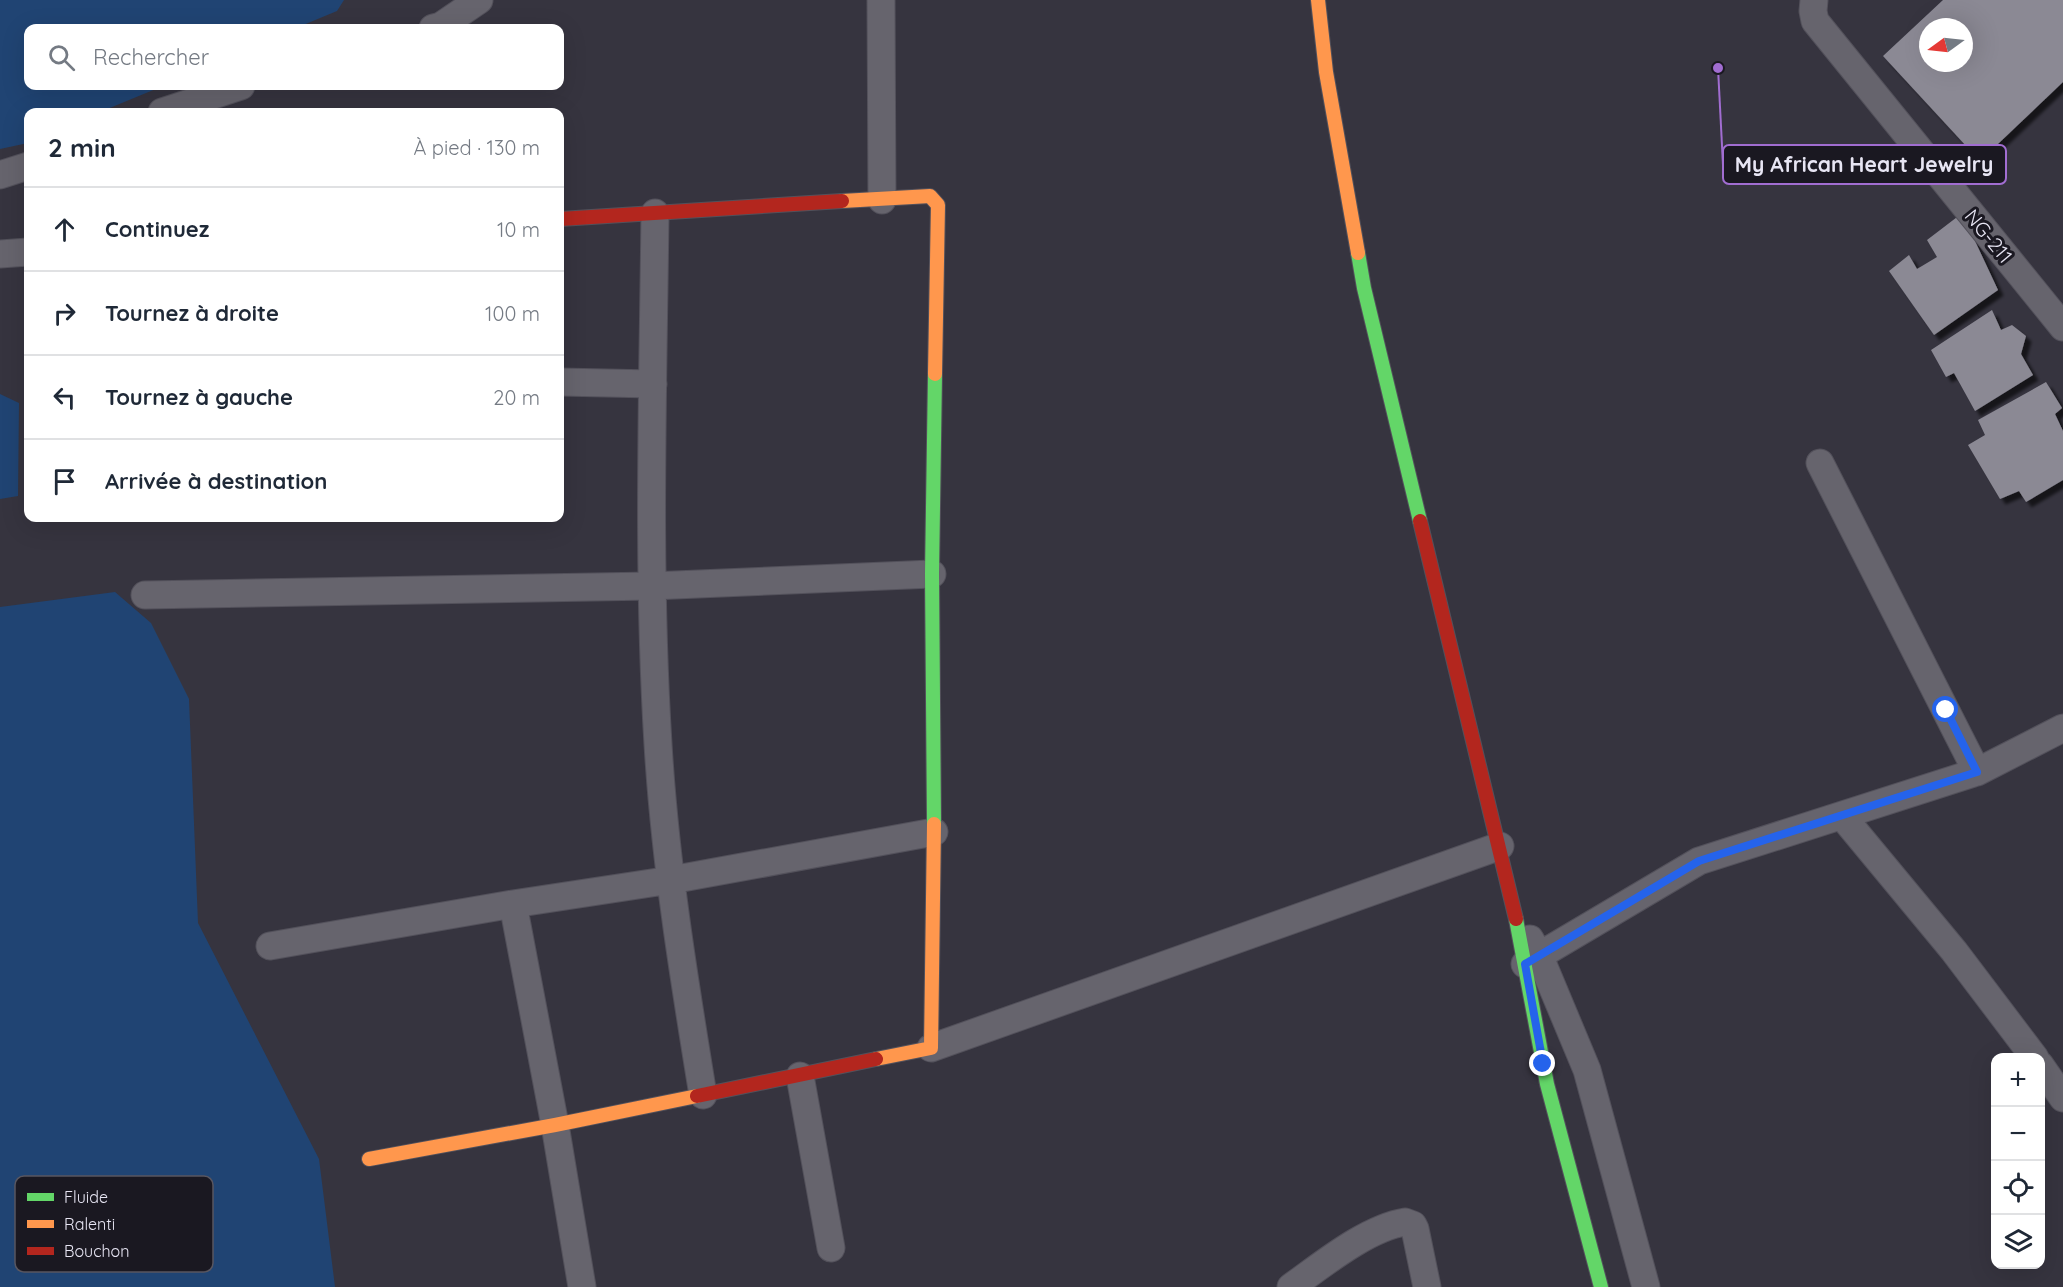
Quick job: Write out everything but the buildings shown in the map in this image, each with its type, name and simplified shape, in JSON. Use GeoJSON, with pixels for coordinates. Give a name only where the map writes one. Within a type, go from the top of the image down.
{"type":"FeatureCollection","features":[{"type":"Feature","properties":{"kind":"street"},"geometry":{"type":"LineString","coordinates":[[444,24],[479,0]]}},
{"type":"Feature","properties":{"kind":"street"},"geometry":{"type":"LineString","coordinates":[[881,0],[882,200]]}},
{"type":"Feature","properties":{"kind":"street"},"geometry":{"type":"LineString","coordinates":[[1318,0],[1326,72],[1364,288],[1515,910],[1532,960],[1587,1070],[1646,1287]]}},
{"type":"Feature","properties":{"kind":"street","name":"NG-211"},"geometry":{"type":"LineString","coordinates":[[1814,0],[1815,21],[2063,327]]}},
{"type":"Feature","properties":{"kind":"street"},"geometry":{"type":"LineString","coordinates":[[174,108],[229,90]]}},
{"type":"Feature","properties":{"kind":"street"},"geometry":{"type":"LineString","coordinates":[[0,175],[24,167]]}},
{"type":"Feature","properties":{"kind":"street"},"geometry":{"type":"LineString","coordinates":[[564,219],[930,196],[936,201],[938,206],[932,574],[934,832],[931,1048]]}},
{"type":"Feature","properties":{"kind":"street"},"geometry":{"type":"LineString","coordinates":[[655,213],[651,586],[658,746],[671,880],[703,1095]]}},
{"type":"Feature","properties":{"kind":"street"},"geometry":{"type":"LineString","coordinates":[[0,254],[24,252]]}},
{"type":"Feature","properties":{"kind":"street"},"geometry":{"type":"LineString","coordinates":[[564,382],[653,384]]}},
{"type":"Feature","properties":{"kind":"street"},"geometry":{"type":"LineString","coordinates":[[1820,463],[1977,772]]}},
{"type":"Feature","properties":{"kind":"street"},"geometry":{"type":"LineString","coordinates":[[145,595],[651,586],[932,574]]}},
{"type":"Feature","properties":{"kind":"street"},"geometry":{"type":"LineString","coordinates":[[1532,960],[1699,861],[1977,772],[2063,728]]}},
{"type":"Feature","properties":{"kind":"street"},"geometry":{"type":"LineString","coordinates":[[1843,816],[1954,951],[2031,1053]]}},
{"type":"Feature","properties":{"kind":"street"},"geometry":{"type":"LineString","coordinates":[[270,946],[513,904],[671,880],[934,832]]}},
{"type":"Feature","properties":{"kind":"street"},"geometry":{"type":"LineString","coordinates":[[369,1159],[555,1125],[931,1048],[1500,846]]}},
{"type":"Feature","properties":{"kind":"street"},"geometry":{"type":"LineString","coordinates":[[513,904],[555,1125],[582,1287]]}},
{"type":"Feature","properties":{"kind":"street"},"geometry":{"type":"LineString","coordinates":[[1532,960],[1547,1084],[1601,1287]]}},
{"type":"Feature","properties":{"kind":"street"},"geometry":{"type":"LineString","coordinates":[[2045,1072],[2063,1098]]}},
{"type":"Feature","properties":{"kind":"street"},"geometry":{"type":"LineString","coordinates":[[800,1076],[831,1248]]}},
{"type":"Feature","properties":{"kind":"street"},"geometry":{"type":"LineString","coordinates":[[1291,1287],[1334,1256],[1374,1233],[1405,1222],[1413,1225],[1415,1229],[1427,1287]]}},
{"type":"Feature","properties":{"kind":"water"},"geometry":{"type":"Polygon","coordinates":[[[0,0],[344,0],[337,11],[306,24],[24,24],[24,90],[153,90],[110,108],[24,108],[24,144],[0,149],[0,0]]]}},
{"type":"Feature","properties":{"kind":"water"},"geometry":{"type":"Polygon","coordinates":[[[0,394],[19,403],[18,496],[0,499],[0,394]]]}},
{"type":"Feature","properties":{"kind":"water"},"geometry":{"type":"Polygon","coordinates":[[[115,592],[151,623],[189,699],[198,923],[319,1159],[335,1287],[0,1287],[0,607],[115,592]]]}},
{"type":"Feature","properties":{"kind":"traffic: fast"},"geometry":{"type":"LineString","coordinates":[[1358,253],[1364,288],[1420,521]]}},
{"type":"Feature","properties":{"kind":"traffic: fast"},"geometry":{"type":"LineString","coordinates":[[934,824],[932,574],[935,374]]}},
{"type":"Feature","properties":{"kind":"traffic: fast"},"geometry":{"type":"LineString","coordinates":[[1516,919],[1547,1084],[1601,1287]]}},
{"type":"Feature","properties":{"kind":"traffic: slow"},"geometry":{"type":"LineString","coordinates":[[1318,0],[1326,72],[1358,253]]}},
{"type":"Feature","properties":{"kind":"traffic: slow"},"geometry":{"type":"LineString","coordinates":[[842,201],[930,196],[938,205],[935,374]]}},
{"type":"Feature","properties":{"kind":"traffic: slow"},"geometry":{"type":"LineString","coordinates":[[876,1059],[931,1048],[934,824]]}},
{"type":"Feature","properties":{"kind":"traffic: slow"},"geometry":{"type":"LineString","coordinates":[[369,1159],[697,1096]]}},
{"type":"Feature","properties":{"kind":"traffic: jam"},"geometry":{"type":"LineString","coordinates":[[564,219],[842,201]]}},
{"type":"Feature","properties":{"kind":"traffic: jam"},"geometry":{"type":"LineString","coordinates":[[1420,521],[1516,919]]}},
{"type":"Feature","properties":{"kind":"traffic: jam"},"geometry":{"type":"LineString","coordinates":[[697,1096],[876,1059]]}},
{"type":"Feature","properties":{"kind":"place","name":"My African Heart Jewelry"},"geometry":{"type":"Point","coordinates":[1718,68]}},
{"type":"Feature","properties":{"kind":"route"},"geometry":{"type":"LineString","coordinates":[[1543,1064],[1525,964],[1699,861],[1977,772],[1946,710]]}}]}
